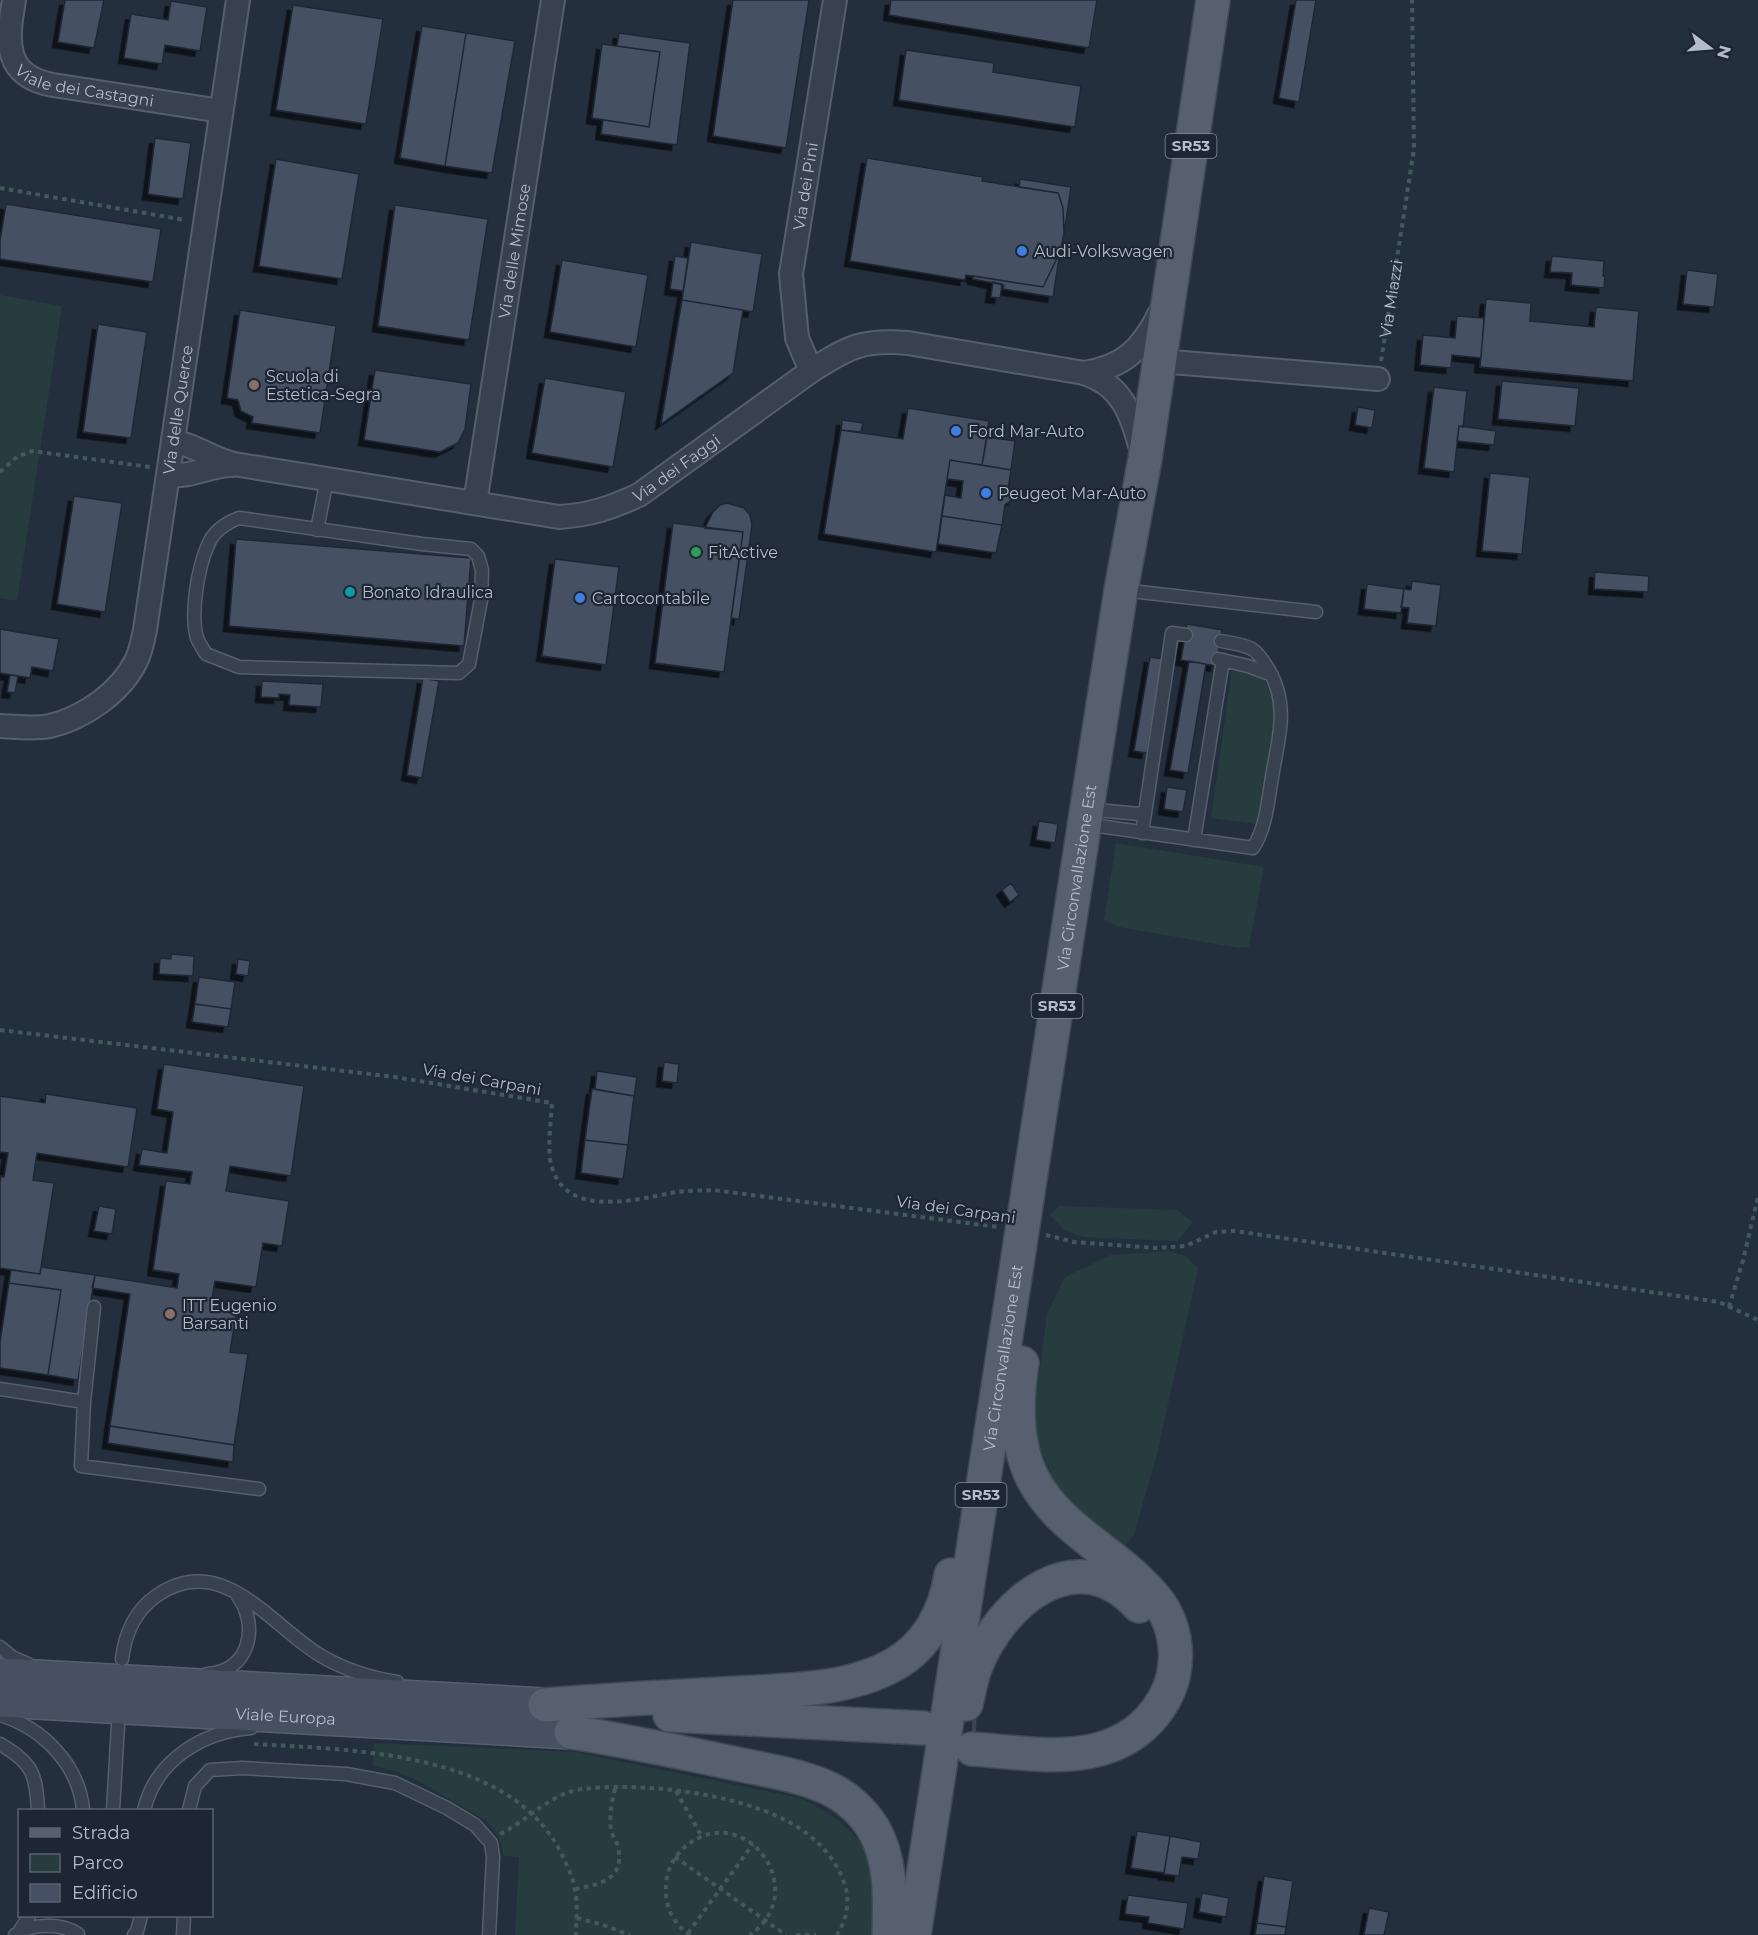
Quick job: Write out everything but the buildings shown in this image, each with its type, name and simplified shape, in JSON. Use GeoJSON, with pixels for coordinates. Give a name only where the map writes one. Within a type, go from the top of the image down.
{"type":"FeatureCollection","features":[{"type":"Feature","properties":{"kind":"main road","name":"Via Circonvallazione Est"},"geometry":{"type":"LineString","coordinates":[[914,1935],[969,1564],[1015,1283],[1028,1232],[1029,1187],[1121,590],[1145,459],[1213,0]]}},
{"type":"Feature","properties":{"kind":"main road"},"geometry":{"type":"LineString","coordinates":[[922,1935],[941,1858],[971,1681],[979,1659],[1001,1624],[1020,1602],[1044,1585],[1076,1576],[1090,1577],[1112,1585],[1132,1599],[1143,1611],[1154,1633],[1156,1665],[1146,1691],[1135,1708],[1123,1719],[1098,1730],[1072,1734],[974,1740],[1074,1754],[1108,1748],[1127,1738],[1150,1718],[1167,1694],[1174,1670],[1173,1634],[1160,1604],[1128,1571],[1058,1513],[1034,1480],[1026,1463],[1020,1435],[1018,1398],[1032,1288],[1028,1232]]}},
{"type":"Feature","properties":{"kind":"main road"},"geometry":{"type":"LineString","coordinates":[[530,1704],[798,1689],[855,1680],[876,1674],[896,1664],[913,1651],[933,1628],[947,1595],[974,1439],[1015,1283]]}},
{"type":"Feature","properties":{"kind":"main road"},"geometry":{"type":"LineString","coordinates":[[530,1704],[921,1738],[572,1732]]}},
{"type":"Feature","properties":{"kind":"main road"},"geometry":{"type":"LineString","coordinates":[[572,1732],[660,1747],[782,1774],[817,1783],[835,1791],[866,1818],[883,1851],[888,1882],[889,1935]]}},
{"type":"Feature","properties":{"kind":"street","name":"Viale dei Castagni"},"geometry":{"type":"LineString","coordinates":[[14,0],[8,32],[10,47],[19,69],[40,83],[221,111]]}},
{"type":"Feature","properties":{"kind":"street","name":"Via delle Querce"},"geometry":{"type":"LineString","coordinates":[[0,726],[30,728],[50,726],[69,720],[104,699],[137,659],[143,639],[161,471],[173,441],[238,0]]}},
{"type":"Feature","properties":{"kind":"street","name":"Via delle Mimose"},"geometry":{"type":"LineString","coordinates":[[475,503],[553,0]]}},
{"type":"Feature","properties":{"kind":"street","name":"Via dei Pini"},"geometry":{"type":"LineString","coordinates":[[811,371],[797,338],[791,274],[835,0]]}},
{"type":"Feature","properties":{"kind":"street","name":"Via dei Faggi"},"geometry":{"type":"LineString","coordinates":[[1084,373],[1113,366],[1132,353],[1147,337],[1170,293]]}},
{"type":"Feature","properties":{"kind":"street","name":"Via dei Faggi"},"geometry":{"type":"LineString","coordinates":[[161,471],[186,475],[226,465],[242,466],[559,517],[585,516],[639,495],[838,353],[862,343],[883,340],[1084,373],[1096,377],[1110,386],[1125,405],[1145,459]]}},
{"type":"Feature","properties":{"kind":"street"},"geometry":{"type":"LineString","coordinates":[[1159,361],[1378,379]]}},
{"type":"Feature","properties":{"kind":"street","name":"Via dei Faggi"},"geometry":{"type":"LineString","coordinates":[[173,441],[189,445],[216,459],[242,466]]}},
{"type":"Feature","properties":{"kind":"street","name":"Viale Europa"},"geometry":{"type":"LineString","coordinates":[[0,1675],[530,1704]]}},
{"type":"Feature","properties":{"kind":"street","name":"Viale Europa"},"geometry":{"type":"LineString","coordinates":[[0,1700],[572,1732]]}},
{"type":"Feature","properties":{"kind":"lane"},"geometry":{"type":"LineString","coordinates":[[317,530],[327,479]]}},
{"type":"Feature","properties":{"kind":"lane"},"geometry":{"type":"LineString","coordinates":[[239,518],[317,530],[471,549],[477,556],[482,570],[481,600],[469,664],[459,673],[239,667],[206,654],[197,637],[195,613],[197,584],[208,543],[225,524],[239,518]]}},
{"type":"Feature","properties":{"kind":"lane"},"geometry":{"type":"LineString","coordinates":[[1121,590],[1316,612]]}},
{"type":"Feature","properties":{"kind":"lane"},"geometry":{"type":"LineString","coordinates":[[1142,833],[1172,633],[1186,635]]}},
{"type":"Feature","properties":{"kind":"lane"},"geometry":{"type":"LineString","coordinates":[[1085,816],[1142,833],[1253,848],[1265,816],[1282,704],[1279,690],[1263,660],[1249,648],[1221,641]]}},
{"type":"Feature","properties":{"kind":"lane"},"geometry":{"type":"LineString","coordinates":[[1169,651],[1182,653]]}},
{"type":"Feature","properties":{"kind":"lane"},"geometry":{"type":"LineString","coordinates":[[1194,840],[1220,659],[1272,675]]}},
{"type":"Feature","properties":{"kind":"lane"},"geometry":{"type":"LineString","coordinates":[[1085,816],[1139,814],[1145,811]]}},
{"type":"Feature","properties":{"kind":"lane"},"geometry":{"type":"LineString","coordinates":[[94,1307],[84,1402],[81,1466],[258,1489]]}},
{"type":"Feature","properties":{"kind":"lane"},"geometry":{"type":"LineString","coordinates":[[0,1389],[84,1402]]}},
{"type":"Feature","properties":{"kind":"lane"},"geometry":{"type":"LineString","coordinates":[[122,1659],[125,1641],[132,1623],[145,1605],[162,1592],[191,1583],[220,1586],[234,1592],[261,1608],[313,1651],[330,1661],[363,1674],[410,1684]]}},
{"type":"Feature","properties":{"kind":"lane"},"geometry":{"type":"LineString","coordinates":[[198,1673],[223,1671],[237,1660],[247,1645],[250,1634],[249,1620],[244,1606],[234,1592]]}},
{"type":"Feature","properties":{"kind":"lane"},"geometry":{"type":"LineString","coordinates":[[0,1647],[12,1658],[28,1664],[168,1672]]}},
{"type":"Feature","properties":{"kind":"lane"},"geometry":{"type":"LineString","coordinates":[[58,1678],[94,1668]]}},
{"type":"Feature","properties":{"kind":"lane"},"geometry":{"type":"LineString","coordinates":[[474,1689],[530,1704]]}},
{"type":"Feature","properties":{"kind":"lane"},"geometry":{"type":"LineString","coordinates":[[0,1715],[33,1731],[46,1740],[60,1755],[76,1781],[83,1809]]}},
{"type":"Feature","properties":{"kind":"lane"},"geometry":{"type":"LineString","coordinates":[[113,1808],[118,1725]]}},
{"type":"Feature","properties":{"kind":"lane"},"geometry":{"type":"LineString","coordinates":[[379,1734],[456,1725]]}},
{"type":"Feature","properties":{"kind":"lane"},"geometry":{"type":"LineString","coordinates":[[144,1809],[156,1780],[191,1746],[207,1738],[222,1733],[266,1728],[342,1732]]}},
{"type":"Feature","properties":{"kind":"lane"},"geometry":{"type":"LineString","coordinates":[[0,1744],[27,1763],[36,1782],[38,1809]]}},
{"type":"Feature","properties":{"kind":"lane"},"geometry":{"type":"LineString","coordinates":[[189,1809],[195,1786],[210,1770],[242,1768],[346,1774],[395,1783],[447,1808],[475,1825],[489,1839],[493,1857],[489,1935]]}},
{"type":"Feature","properties":{"kind":"lane"},"geometry":{"type":"LineString","coordinates":[[17,1933],[28,1917]]}},
{"type":"Feature","properties":{"kind":"lane"},"geometry":{"type":"LineString","coordinates":[[72,1917],[78,1934]]}},
{"type":"Feature","properties":{"kind":"lane"},"geometry":{"type":"LineString","coordinates":[[134,1935],[141,1917]]}},
{"type":"Feature","properties":{"kind":"lane"},"geometry":{"type":"LineString","coordinates":[[183,1935],[184,1917]]}},
{"type":"Feature","properties":{"kind":"lane"},"geometry":{"type":"LineString","coordinates":[[17,1933],[34,1927],[47,1926],[64,1928],[78,1934]]}},
{"type":"Feature","properties":{"kind":"path","name":"Via Miazzi"},"geometry":{"type":"LineString","coordinates":[[1378,379],[1414,149],[1412,0]]}},
{"type":"Feature","properties":{"kind":"path"},"geometry":{"type":"LineString","coordinates":[[0,188],[192,221]]}},
{"type":"Feature","properties":{"kind":"path"},"geometry":{"type":"LineString","coordinates":[[0,472],[17,457],[32,451],[161,471]]}},
{"type":"Feature","properties":{"kind":"path","name":"Via dei Carpani"},"geometry":{"type":"LineString","coordinates":[[0,1030],[394,1077],[552,1103],[550,1158],[553,1168],[564,1186],[582,1199],[592,1202],[645,1200],[674,1192],[713,1190],[1028,1232]]}},
{"type":"Feature","properties":{"kind":"path"},"geometry":{"type":"LineString","coordinates":[[1729,1307],[1758,1197]]}},
{"type":"Feature","properties":{"kind":"path"},"geometry":{"type":"LineString","coordinates":[[1028,1232],[1074,1242],[1157,1248],[1186,1246],[1216,1232],[1235,1231],[1719,1302],[1758,1320]]}},
{"type":"Feature","properties":{"kind":"path"},"geometry":{"type":"LineString","coordinates":[[489,1839],[513,1827],[552,1798],[584,1789],[643,1787],[725,1800],[761,1809],[807,1834],[830,1854],[845,1883],[848,1903],[843,1925],[837,1935]]}},
{"type":"Feature","properties":{"kind":"path"},"geometry":{"type":"LineString","coordinates":[[575,1889],[601,1883],[610,1879],[616,1872],[619,1859],[618,1847],[611,1830],[611,1806],[615,1788]]}},
{"type":"Feature","properties":{"kind":"path"},"geometry":{"type":"LineString","coordinates":[[676,1791],[702,1837]]}},
{"type":"Feature","properties":{"kind":"path"},"geometry":{"type":"LineString","coordinates":[[750,1935],[765,1921],[775,1898],[774,1880],[769,1862],[753,1844],[743,1838],[723,1833],[692,1841],[675,1857],[666,1879],[665,1891],[672,1915],[689,1934],[753,1844]]}},
{"type":"Feature","properties":{"kind":"path"},"geometry":{"type":"LineString","coordinates":[[675,1857],[786,1935]]}},
{"type":"Feature","properties":{"kind":"path"},"geometry":{"type":"LineString","coordinates":[[577,1918],[630,1935]]}},
{"type":"Feature","properties":{"kind":"path"},"geometry":{"type":"LineString","coordinates":[[795,1935],[816,1935]]}},
{"type":"Feature","properties":{"kind":"green space"},"geometry":{"type":"Polygon","coordinates":[[[0,295],[62,306],[17,601],[0,598],[0,295]]]}},
{"type":"Feature","properties":{"kind":"green space"},"geometry":{"type":"Polygon","coordinates":[[[1232,669],[1260,677],[1269,685],[1275,701],[1271,756],[1256,824],[1211,818],[1232,669]]]}},
{"type":"Feature","properties":{"kind":"green space"},"geometry":{"type":"Polygon","coordinates":[[[1116,843],[1264,867],[1249,947],[1239,948],[1119,927],[1104,920],[1116,843]]]}},
{"type":"Feature","properties":{"kind":"green space"},"geometry":{"type":"Polygon","coordinates":[[[1059,1206],[1177,1210],[1193,1222],[1177,1241],[1083,1237],[1063,1229],[1050,1215],[1059,1206]]]}},
{"type":"Feature","properties":{"kind":"green space"},"geometry":{"type":"Polygon","coordinates":[[[1168,1251],[1186,1256],[1198,1269],[1157,1454],[1134,1535],[1125,1546],[1110,1544],[1066,1508],[1032,1430],[1047,1314],[1065,1277],[1111,1255],[1168,1251]]]}},
{"type":"Feature","properties":{"kind":"green space"},"geometry":{"type":"Polygon","coordinates":[[[374,1743],[574,1752],[800,1798],[833,1817],[860,1843],[871,1866],[874,1881],[877,1935],[515,1935],[519,1857],[504,1856],[499,1837],[487,1821],[420,1782],[395,1771],[373,1766],[374,1743]]]}},
{"type":"Feature","properties":{"kind":"tunnel"},"geometry":{"type":"LineString","coordinates":[[923,1728],[976,1730]]}},
{"type":"Feature","properties":{"kind":"place","name":"Audi-Volkswagen"},"geometry":{"type":"Point","coordinates":[1022,251]}},
{"type":"Feature","properties":{"kind":"place","name":"Scuola di Estetica-Segra"},"geometry":{"type":"Point","coordinates":[254,385]}},
{"type":"Feature","properties":{"kind":"place","name":"Ford Mar-Auto"},"geometry":{"type":"Point","coordinates":[956,431]}},
{"type":"Feature","properties":{"kind":"place","name":"Peugeot Mar-Auto"},"geometry":{"type":"Point","coordinates":[986,493]}},
{"type":"Feature","properties":{"kind":"place","name":"FitActive"},"geometry":{"type":"Point","coordinates":[696,552]}},
{"type":"Feature","properties":{"kind":"place","name":"Bonato Idraulica"},"geometry":{"type":"Point","coordinates":[350,592]}},
{"type":"Feature","properties":{"kind":"place","name":"Cartocontabile"},"geometry":{"type":"Point","coordinates":[580,598]}},
{"type":"Feature","properties":{"kind":"place","name":"ITT Eugenio Barsanti"},"geometry":{"type":"Point","coordinates":[170,1314]}}]}
